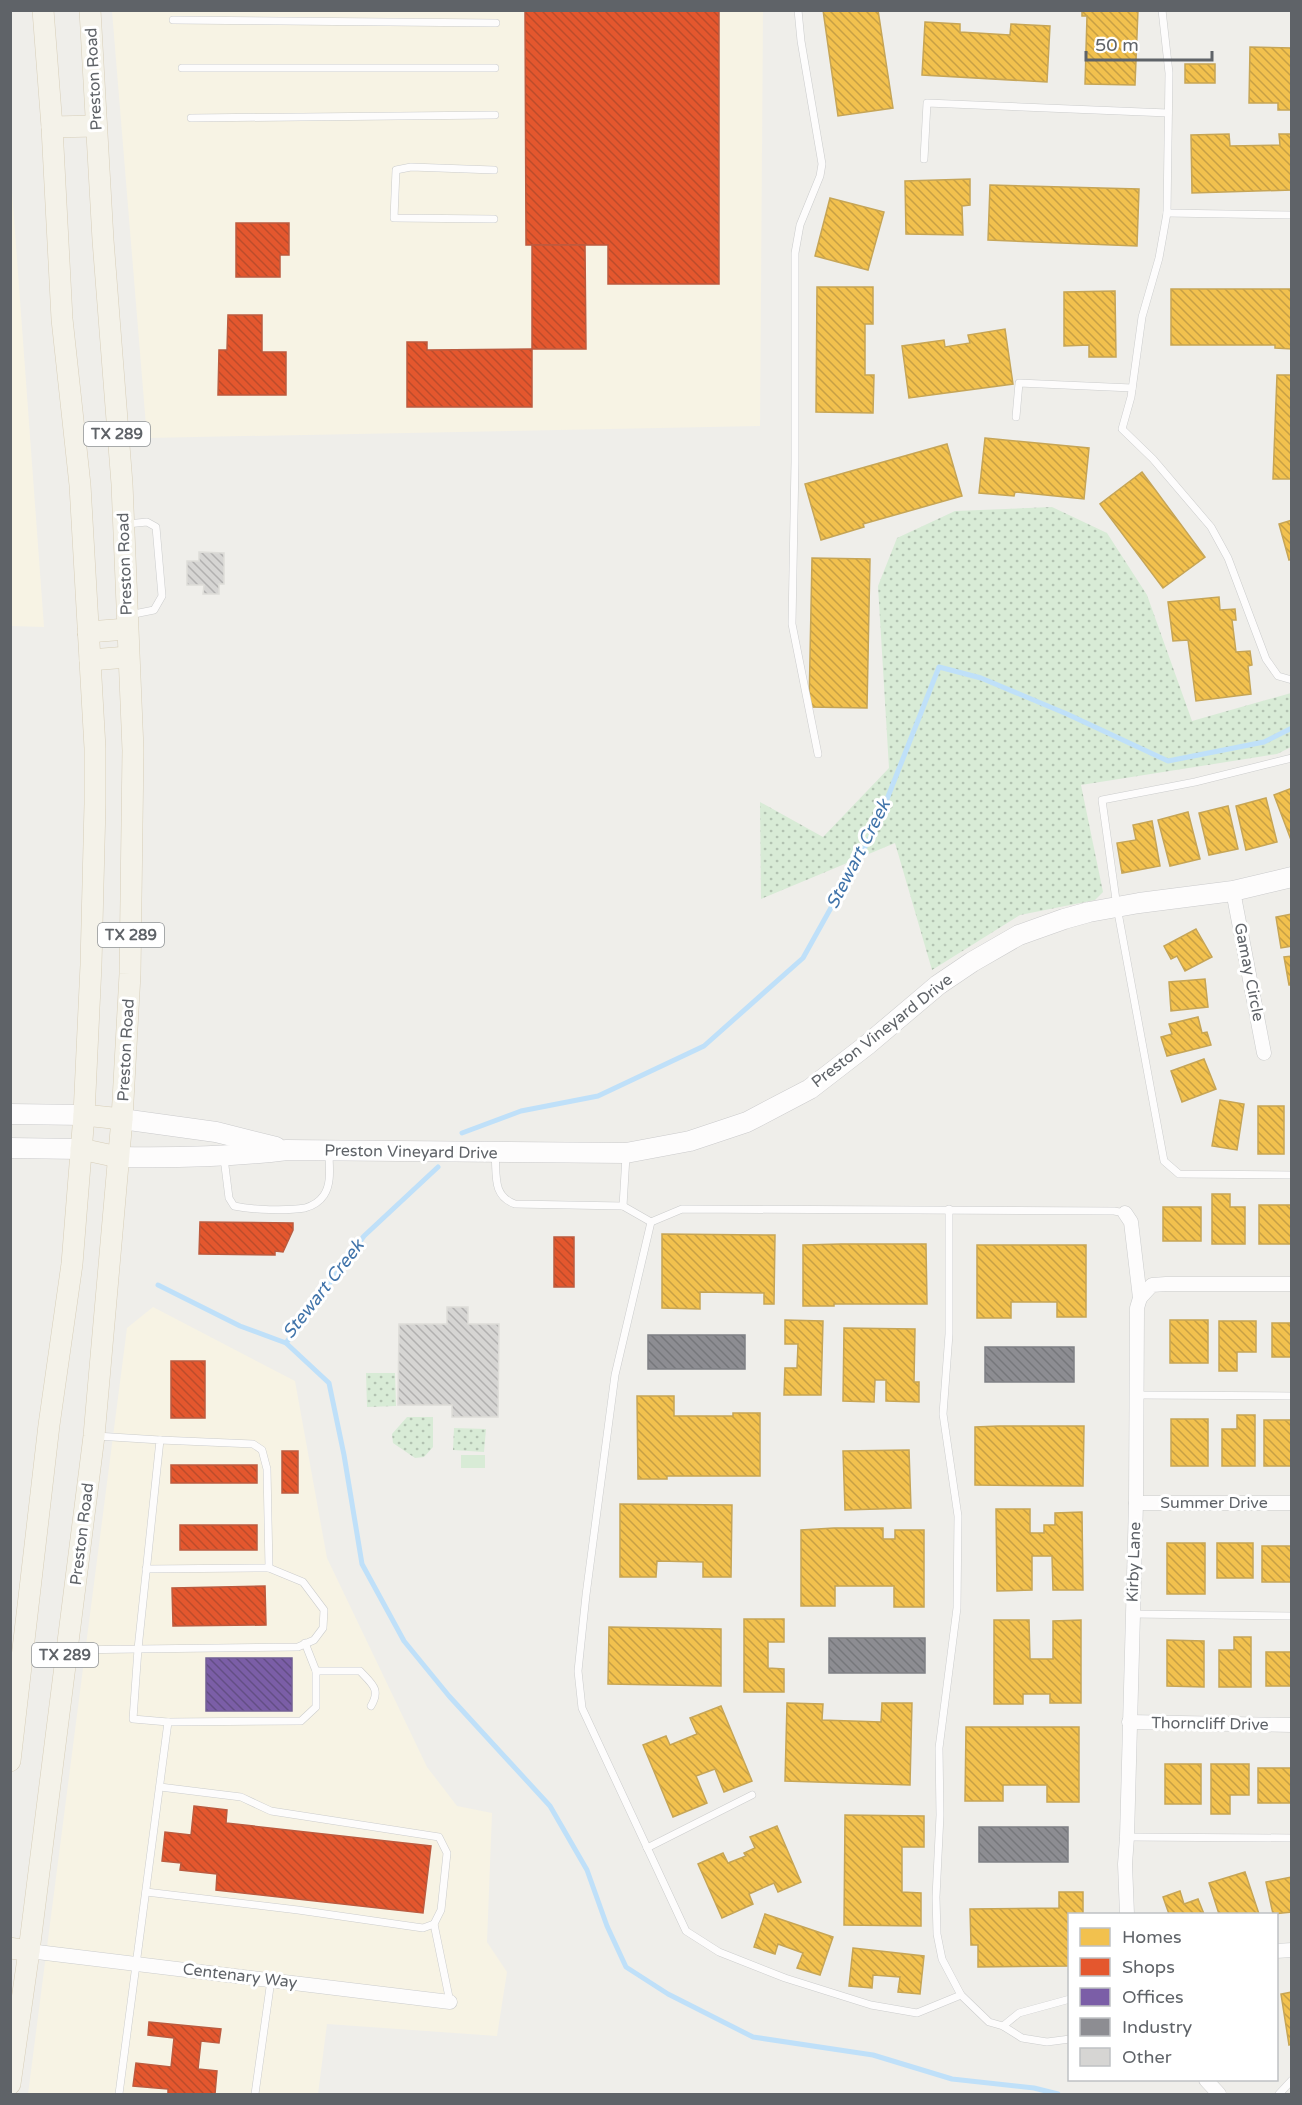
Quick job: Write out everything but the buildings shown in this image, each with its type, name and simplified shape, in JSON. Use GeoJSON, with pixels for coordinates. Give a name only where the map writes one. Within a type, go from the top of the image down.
{"type":"FeatureCollection","features":[{"type":"Feature","properties":{"kind":"main road","name":"TX 289"},"geometry":{"type":"LineString","coordinates":[[10,1761],[16,1663],[72,1264],[84,1115],[95,804],[95,748],[80,485],[62,318],[43,10]]}},
{"type":"Feature","properties":{"kind":"main road","name":"Preston Road"},"geometry":{"type":"LineString","coordinates":[[10,2084],[20,1949],[66,1650],[94,1436],[122,1119],[130,974],[133,750],[123,524],[90,10]]}},
{"type":"Feature","properties":{"kind":"main road"},"geometry":{"type":"LineString","coordinates":[[52,128],[96,126]]}},
{"type":"Feature","properties":{"kind":"main road"},"geometry":{"type":"LineString","coordinates":[[88,632],[127,622]]}},
{"type":"Feature","properties":{"kind":"main road"},"geometry":{"type":"LineString","coordinates":[[90,660],[128,657]]}},
{"type":"Feature","properties":{"kind":"main road"},"geometry":{"type":"LineString","coordinates":[[84,1115],[122,1119]]}},
{"type":"Feature","properties":{"kind":"main road"},"geometry":{"type":"LineString","coordinates":[[81,1149],[118,1157]]}},
{"type":"Feature","properties":{"kind":"street","name":"Preston Vineyard Drive"},"geometry":{"type":"LineString","coordinates":[[118,1157],[193,1158],[287,1150],[626,1153],[699,1138],[747,1122],[810,1089],[938,985],[1020,935],[1064,918],[1117,907],[1233,891],[1292,878]]}},
{"type":"Feature","properties":{"kind":"street","name":"Gamay Circle"},"geometry":{"type":"LineString","coordinates":[[1233,891],[1264,1053]]}},
{"type":"Feature","properties":{"kind":"street"},"geometry":{"type":"LineString","coordinates":[[10,1114],[84,1115]]}},
{"type":"Feature","properties":{"kind":"street","name":"Preston Vineyard Drive"},"geometry":{"type":"LineString","coordinates":[[122,1119],[216,1132],[287,1150]]}},
{"type":"Feature","properties":{"kind":"street"},"geometry":{"type":"LineString","coordinates":[[10,1148],[81,1149]]}},
{"type":"Feature","properties":{"kind":"street","name":"Kirby Lane"},"geometry":{"type":"LineString","coordinates":[[1125,1213],[1131,1222],[1140,1298],[1137,1308],[1136,1503],[1125,1864],[1126,1913]]}},
{"type":"Feature","properties":{"kind":"street"},"geometry":{"type":"LineString","coordinates":[[1140,1298],[1152,1286],[1166,1284],[1292,1284]]}},
{"type":"Feature","properties":{"kind":"street","name":"Summer Drive"},"geometry":{"type":"LineString","coordinates":[[1136,1503],[1292,1503]]}},
{"type":"Feature","properties":{"kind":"street","name":"Thorncliff Drive"},"geometry":{"type":"LineString","coordinates":[[1129,1722],[1292,1725]]}},
{"type":"Feature","properties":{"kind":"street","name":"Centenary Way"},"geometry":{"type":"LineString","coordinates":[[20,1949],[450,2002]]}},
{"type":"Feature","properties":{"kind":"street"},"geometry":{"type":"LineString","coordinates":[[1208,2081],[1219,2094]]}},
{"type":"Feature","properties":{"kind":"lane"},"geometry":{"type":"LineString","coordinates":[[798,10],[801,42],[822,164],[820,176],[800,225],[795,253],[792,624],[818,754]]}},
{"type":"Feature","properties":{"kind":"lane"},"geometry":{"type":"LineString","coordinates":[[1162,10],[1169,73],[1167,213],[1159,258],[1142,317],[1128,412],[1122,429],[1153,459],[1211,527],[1228,558],[1266,659],[1278,676],[1292,680]]}},
{"type":"Feature","properties":{"kind":"lane"},"geometry":{"type":"LineString","coordinates":[[173,20],[496,23]]}},
{"type":"Feature","properties":{"kind":"lane"},"geometry":{"type":"LineString","coordinates":[[182,68],[495,68]]}},
{"type":"Feature","properties":{"kind":"lane"},"geometry":{"type":"LineString","coordinates":[[924,159],[927,103],[1168,114]]}},
{"type":"Feature","properties":{"kind":"lane"},"geometry":{"type":"LineString","coordinates":[[191,118],[495,115]]}},
{"type":"Feature","properties":{"kind":"lane"},"geometry":{"type":"LineString","coordinates":[[494,170],[411,167],[396,170],[394,218],[494,219]]}},
{"type":"Feature","properties":{"kind":"lane"},"geometry":{"type":"LineString","coordinates":[[1167,213],[1292,215]]}},
{"type":"Feature","properties":{"kind":"lane"},"geometry":{"type":"LineString","coordinates":[[1016,417],[1020,383],[1132,388]]}},
{"type":"Feature","properties":{"kind":"lane"},"geometry":{"type":"LineString","coordinates":[[123,524],[147,522],[156,527],[162,596],[154,610],[127,622]]}},
{"type":"Feature","properties":{"kind":"lane"},"geometry":{"type":"LineString","coordinates":[[1292,758],[1195,782],[1102,800],[1117,907],[1164,1161],[1179,1174],[1292,1175]]}},
{"type":"Feature","properties":{"kind":"lane"},"geometry":{"type":"LineString","coordinates":[[224,1155],[229,1197],[234,1206],[293,1208],[307,1207],[325,1194],[329,1176],[329,1151]]}},
{"type":"Feature","properties":{"kind":"lane"},"geometry":{"type":"LineString","coordinates":[[495,1153],[498,1191],[505,1200],[515,1204],[623,1206],[651,1222]]}},
{"type":"Feature","properties":{"kind":"lane"},"geometry":{"type":"LineString","coordinates":[[623,1206],[626,1153]]}},
{"type":"Feature","properties":{"kind":"lane"},"geometry":{"type":"LineString","coordinates":[[651,1222],[682,1209],[949,1209],[1125,1213]]}},
{"type":"Feature","properties":{"kind":"lane"},"geometry":{"type":"LineString","coordinates":[[949,1209],[949,1335],[943,1414],[958,1516],[957,1608],[939,1749],[940,1815],[936,1934],[942,1959],[961,1995],[989,2022],[1003,2025],[1022,2038],[1047,2042],[1068,2039]]}},
{"type":"Feature","properties":{"kind":"lane"},"geometry":{"type":"LineString","coordinates":[[651,1222],[615,1375],[578,1671],[582,1708],[686,1931],[718,1952],[785,1978],[872,2005],[917,2013],[961,1995]]}},
{"type":"Feature","properties":{"kind":"lane"},"geometry":{"type":"LineString","coordinates":[[1136,1395],[1292,1396]]}},
{"type":"Feature","properties":{"kind":"lane"},"geometry":{"type":"LineString","coordinates":[[94,1436],[253,1444],[262,1450],[267,1470],[269,1568]]}},
{"type":"Feature","properties":{"kind":"lane"},"geometry":{"type":"LineString","coordinates":[[160,1440],[133,1719],[168,1722],[301,1721],[316,1707],[316,1671],[305,1643]]}},
{"type":"Feature","properties":{"kind":"lane"},"geometry":{"type":"LineString","coordinates":[[66,1650],[298,1647],[314,1640],[323,1628],[324,1610],[303,1582],[269,1568],[146,1569]]}},
{"type":"Feature","properties":{"kind":"lane"},"geometry":{"type":"LineString","coordinates":[[1132,1614],[1292,1616]]}},
{"type":"Feature","properties":{"kind":"lane"},"geometry":{"type":"LineString","coordinates":[[316,1671],[360,1671],[376,1689],[376,1698],[371,1706]]}},
{"type":"Feature","properties":{"kind":"lane"},"geometry":{"type":"LineString","coordinates":[[118,2094],[168,1722]]}},
{"type":"Feature","properties":{"kind":"lane"},"geometry":{"type":"LineString","coordinates":[[160,1787],[241,1797],[271,1811],[439,1837],[447,1853],[441,1910],[434,1924],[450,2002]]}},
{"type":"Feature","properties":{"kind":"lane"},"geometry":{"type":"LineString","coordinates":[[647,1848],[752,1795]]}},
{"type":"Feature","properties":{"kind":"lane"},"geometry":{"type":"LineString","coordinates":[[1127,1837],[1292,1838]]}},
{"type":"Feature","properties":{"kind":"lane"},"geometry":{"type":"LineString","coordinates":[[146,1892],[423,1928],[434,1924]]}},
{"type":"Feature","properties":{"kind":"lane"},"geometry":{"type":"LineString","coordinates":[[255,2094],[271,1980]]}},
{"type":"Feature","properties":{"kind":"lane"},"geometry":{"type":"LineString","coordinates":[[1003,2025],[1019,2013],[1068,2000]]}},
{"type":"Feature","properties":{"kind":"lane"},"geometry":{"type":"LineString","coordinates":[[1279,2094],[1292,2079]]}},
{"type":"Feature","properties":{"kind":"shaded area"},"geometry":{"type":"Polygon","coordinates":[[[112,11],[763,11],[760,426],[147,438],[112,11]]]}},
{"type":"Feature","properties":{"kind":"shaded area"},"geometry":{"type":"Polygon","coordinates":[[[11,177],[44,627],[11,626],[11,177]]]}},
{"type":"Feature","properties":{"kind":"shaded area"},"geometry":{"type":"Polygon","coordinates":[[[153,1307],[295,1381],[327,1558],[427,1767],[457,1806],[492,1813],[487,1942],[507,1972],[497,2036],[327,2024],[318,2094],[28,2094],[127,1328],[153,1307]]]}},
{"type":"Feature","properties":{"kind":"green space"},"geometry":{"type":"Polygon","coordinates":[[[1052,507],[1107,533],[1147,595],[1192,721],[1291,693],[1291,747],[1277,754],[1081,785],[1103,892],[1095,900],[1020,915],[932,970],[895,843],[761,899],[760,802],[823,837],[889,768],[878,586],[897,538],[955,511],[1052,507]]]}},
{"type":"Feature","properties":{"kind":"green space"},"geometry":{"type":"Polygon","coordinates":[[[366,1373],[395,1373],[396,1406],[367,1407],[366,1373]]]}},
{"type":"Feature","properties":{"kind":"green space"},"geometry":{"type":"Polygon","coordinates":[[[407,1417],[433,1417],[433,1447],[424,1457],[415,1458],[393,1443],[392,1434],[407,1417]]]}},
{"type":"Feature","properties":{"kind":"green space"},"geometry":{"type":"Polygon","coordinates":[[[454,1428],[486,1429],[484,1452],[453,1450],[454,1428]]]}},
{"type":"Feature","properties":{"kind":"green space"},"geometry":{"type":"Polygon","coordinates":[[[461,1455],[485,1455],[485,1468],[461,1468],[461,1455]]]}},
{"type":"Feature","properties":{"kind":"waterway","name":"Stewart Creek"},"geometry":{"type":"LineString","coordinates":[[462,1133],[521,1111],[598,1096],[704,1046],[803,958],[876,827],[939,667],[981,678],[1067,714],[1168,761],[1264,742],[1292,728]]}},
{"type":"Feature","properties":{"kind":"waterway","name":"Stewart Creek"},"geometry":{"type":"LineString","coordinates":[[286,1343],[364,1236],[438,1167]]}},
{"type":"Feature","properties":{"kind":"waterway"},"geometry":{"type":"LineString","coordinates":[[158,1285],[240,1326],[286,1343],[329,1383],[344,1455],[362,1564],[404,1641],[449,1696],[550,1806],[587,1870],[607,1926],[626,1967],[668,1994],[753,2037],[873,2055],[952,2079],[1034,2088],[1058,2094]]}}]}
